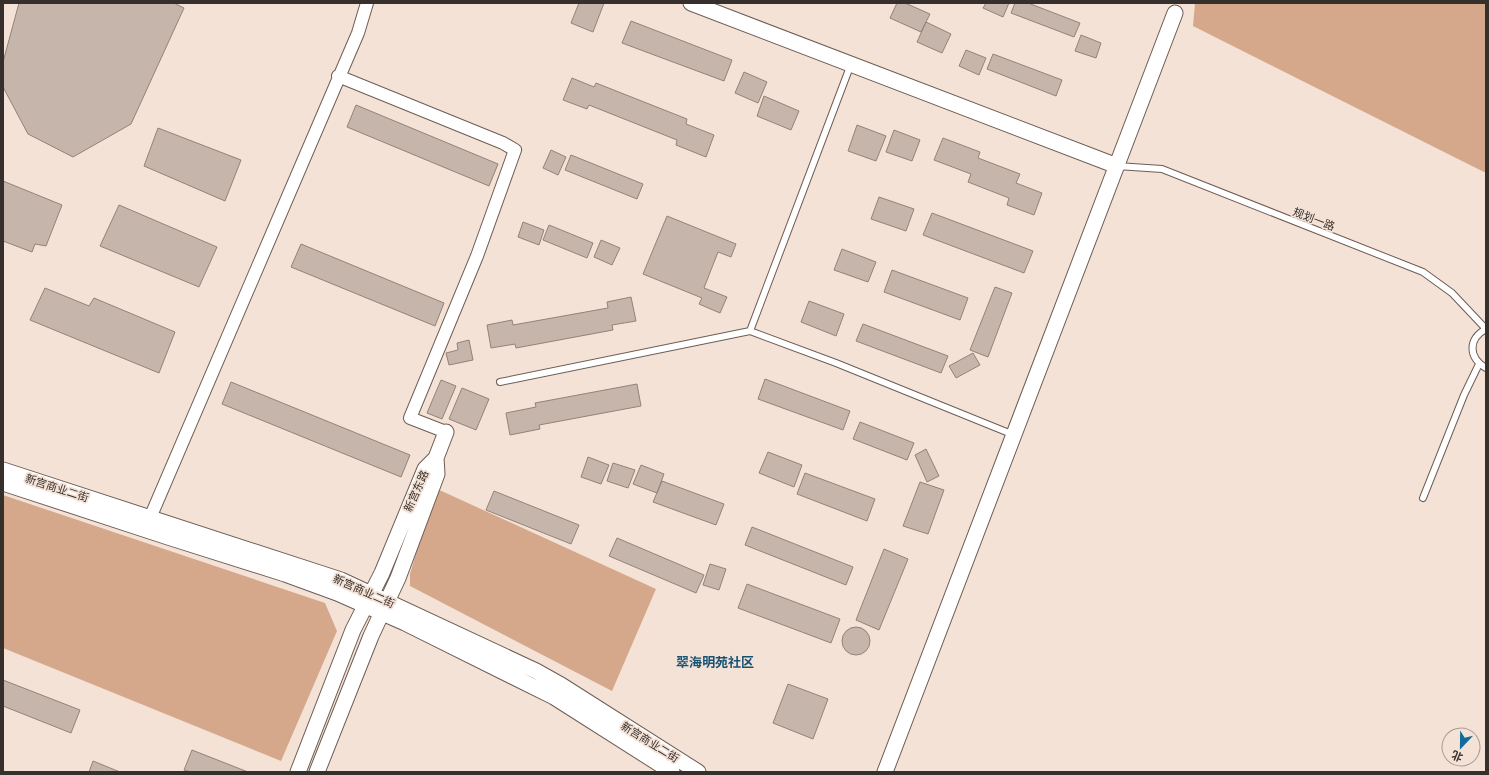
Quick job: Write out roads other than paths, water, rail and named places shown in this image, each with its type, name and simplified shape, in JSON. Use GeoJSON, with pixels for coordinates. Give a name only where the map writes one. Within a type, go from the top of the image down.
{"type":"FeatureCollection","features":[{"type":"Feature","properties":{"kind":"street"},"geometry":{"type":"LineString","coordinates":[[150,518],[338,76],[358,33],[367,3]]}},
{"type":"Feature","properties":{"kind":"street"},"geometry":{"type":"LineString","coordinates":[[690,3],[1117,166]]}},
{"type":"Feature","properties":{"kind":"street"},"geometry":{"type":"LineString","coordinates":[[885,772],[1175,13]]}},
{"type":"Feature","properties":{"kind":"street"},"geometry":{"type":"LineString","coordinates":[[338,76],[503,143],[516,150],[477,256],[410,418],[446,432],[436,458]]}},
{"type":"Feature","properties":{"kind":"street","name":"新宫东路"},"geometry":{"type":"LineString","coordinates":[[298,772],[353,630],[382,573],[425,468],[436,458]]}},
{"type":"Feature","properties":{"kind":"street","name":"新宫东路"},"geometry":{"type":"LineString","coordinates":[[317,772],[371,636],[398,578],[437,474],[436,458]]}},
{"type":"Feature","properties":{"kind":"street","name":"新宫商业二街"},"geometry":{"type":"LineString","coordinates":[[3,470],[342,580],[368,600]]}},
{"type":"Feature","properties":{"kind":"street","name":"新宫商业二街"},"geometry":{"type":"LineString","coordinates":[[3,483],[285,574],[337,593],[368,600],[536,671],[561,685],[698,772]]}},
{"type":"Feature","properties":{"kind":"street","name":"新宫商业二街"},"geometry":{"type":"LineString","coordinates":[[384,607],[554,696],[672,772]]}},
{"type":"Feature","properties":{"kind":"lane"},"geometry":{"type":"LineString","coordinates":[[750,330],[851,64]]}},
{"type":"Feature","properties":{"kind":"lane","name":"规划一路"},"geometry":{"type":"LineString","coordinates":[[1117,166],[1162,170],[1422,272],[1452,293],[1486,329]]}},
{"type":"Feature","properties":{"kind":"lane"},"geometry":{"type":"LineString","coordinates":[[1486,329],[1478,334],[1474,340],[1472,349],[1474,357],[1486,368]]}},
{"type":"Feature","properties":{"kind":"lane"},"geometry":{"type":"LineString","coordinates":[[500,382],[750,330],[1014,435]]}},
{"type":"Feature","properties":{"kind":"lane"},"geometry":{"type":"LineString","coordinates":[[1423,498],[1464,395],[1480,364]]}},
{"type":"Feature","properties":{"kind":"district","name":"翠海明苑社区"},"geometry":{"type":"Point","coordinates":[715,662]}}]}
